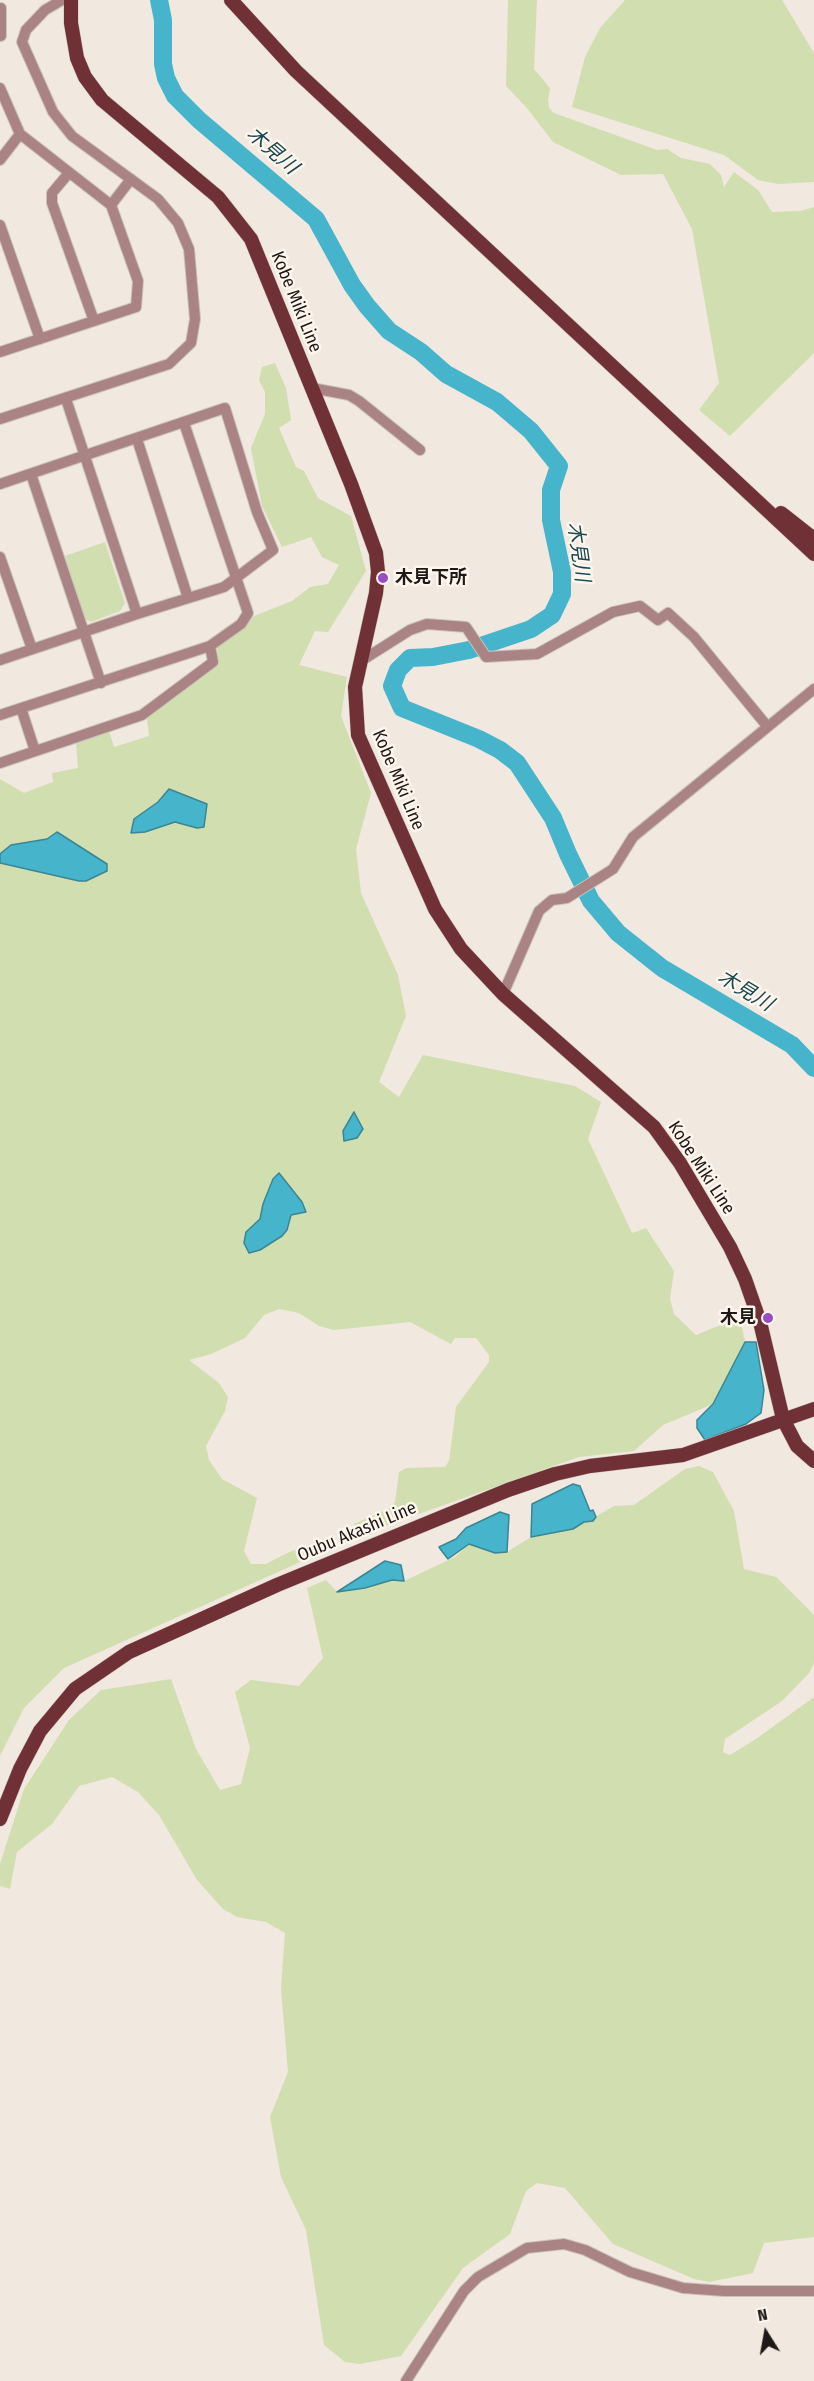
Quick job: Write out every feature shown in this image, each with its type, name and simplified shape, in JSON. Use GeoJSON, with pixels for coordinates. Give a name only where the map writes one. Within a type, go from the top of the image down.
{"type":"FeatureCollection","features":[{"type":"Feature","properties":{"kind":"main road","name":"Kobe Miki Line"},"geometry":{"type":"LineString","coordinates":[[71,0],[71,23],[77,58],[85,77],[102,100],[218,197],[251,239],[365,520],[376,553],[376,593],[355,687],[358,735],[435,909],[460,949],[503,994],[654,1127],[680,1162],[730,1247],[745,1280],[760,1322],[783,1419],[797,1446],[814,1461]]}},
{"type":"Feature","properties":{"kind":"main road"},"geometry":{"type":"LineString","coordinates":[[231,0],[296,71],[814,554]]}},
{"type":"Feature","properties":{"kind":"main road"},"geometry":{"type":"LineString","coordinates":[[736,479],[814,539]]}},
{"type":"Feature","properties":{"kind":"main road","name":"Oubu Akashi Line"},"geometry":{"type":"LineString","coordinates":[[0,1819],[20,1768],[40,1731],[75,1689],[129,1652],[277,1585],[508,1490],[555,1474],[590,1466],[683,1455],[814,1409]]}},
{"type":"Feature","properties":{"kind":"street"},"geometry":{"type":"LineString","coordinates":[[0,419],[169,364],[191,343],[195,319],[189,249],[178,223],[165,207],[131,179],[72,136],[53,112],[22,42],[26,30],[45,10],[62,0]]}},
{"type":"Feature","properties":{"kind":"street"},"geometry":{"type":"LineString","coordinates":[[1,8],[1,36],[22,42]]}},
{"type":"Feature","properties":{"kind":"street"},"geometry":{"type":"LineString","coordinates":[[0,88],[20,134],[68,174],[111,205],[138,281],[136,307],[0,352]]}},
{"type":"Feature","properties":{"kind":"street"},"geometry":{"type":"LineString","coordinates":[[0,160],[20,134]]}},
{"type":"Feature","properties":{"kind":"street"},"geometry":{"type":"LineString","coordinates":[[68,174],[52,193],[52,202],[94,321]]}},
{"type":"Feature","properties":{"kind":"street"},"geometry":{"type":"LineString","coordinates":[[111,205],[131,179]]}},
{"type":"Feature","properties":{"kind":"street"},"geometry":{"type":"LineString","coordinates":[[0,225],[39,339]]}},
{"type":"Feature","properties":{"kind":"street"},"geometry":{"type":"LineString","coordinates":[[312,388],[349,395],[359,400],[420,450]]}},
{"type":"Feature","properties":{"kind":"street"},"geometry":{"type":"LineString","coordinates":[[66,399],[137,614]]}},
{"type":"Feature","properties":{"kind":"street"},"geometry":{"type":"LineString","coordinates":[[0,484],[225,408],[257,512],[273,550],[224,587],[0,660]]}},
{"type":"Feature","properties":{"kind":"street"},"geometry":{"type":"LineString","coordinates":[[0,715],[210,646],[241,624],[248,613],[184,423]]}},
{"type":"Feature","properties":{"kind":"street"},"geometry":{"type":"LineString","coordinates":[[137,439],[188,598]]}},
{"type":"Feature","properties":{"kind":"street"},"geometry":{"type":"LineString","coordinates":[[31,474],[101,683]]}},
{"type":"Feature","properties":{"kind":"street"},"geometry":{"type":"LineString","coordinates":[[0,557],[32,649]]}},
{"type":"Feature","properties":{"kind":"street"},"geometry":{"type":"LineString","coordinates":[[0,598],[13,594]]}},
{"type":"Feature","properties":{"kind":"street"},"geometry":{"type":"LineString","coordinates":[[361,661],[410,630],[427,624],[466,627],[486,657],[537,654],[613,612],[640,606],[658,620],[668,613],[694,637],[767,726]]}},
{"type":"Feature","properties":{"kind":"street"},"geometry":{"type":"LineString","coordinates":[[0,763],[142,716],[213,662],[210,646]]}},
{"type":"Feature","properties":{"kind":"street"},"geometry":{"type":"LineString","coordinates":[[503,994],[539,911],[552,900],[567,898],[613,869],[633,837],[814,689]]}},
{"type":"Feature","properties":{"kind":"street"},"geometry":{"type":"LineString","coordinates":[[21,708],[35,751]]}},
{"type":"Feature","properties":{"kind":"street"},"geometry":{"type":"LineString","coordinates":[[406,2381],[464,2291],[478,2277],[527,2248],[564,2244],[585,2250],[630,2272],[684,2288],[724,2291],[814,2291]]}},
{"type":"Feature","properties":{"kind":"green space"},"geometry":{"type":"Polygon","coordinates":[[[508,0],[537,0],[534,69],[550,88],[549,108],[554,113],[657,150],[667,149],[681,158],[710,164],[721,175],[724,187],[734,172],[758,190],[772,212],[800,211],[814,207],[814,353],[730,436],[699,410],[719,383],[692,229],[663,174],[621,175],[553,142],[527,108],[506,86],[508,0]]]}},
{"type":"Feature","properties":{"kind":"green space"},"geometry":{"type":"Polygon","coordinates":[[[625,0],[782,0],[814,53],[814,182],[778,184],[758,180],[724,155],[572,107],[585,57],[600,28],[625,0]]]}},
{"type":"Feature","properties":{"kind":"green space"},"geometry":{"type":"Polygon","coordinates":[[[275,363],[286,388],[291,420],[279,428],[296,467],[304,471],[318,498],[351,516],[366,571],[328,632],[315,631],[299,665],[347,677],[341,716],[371,793],[356,849],[361,893],[398,975],[406,1016],[379,1082],[399,1097],[423,1055],[575,1086],[601,1102],[588,1139],[632,1233],[646,1228],[674,1271],[670,1299],[674,1314],[696,1335],[728,1322],[735,1324],[742,1327],[745,1342],[713,1404],[663,1425],[634,1451],[579,1457],[357,1536],[354,1524],[390,1508],[395,1502],[399,1472],[406,1468],[445,1467],[449,1461],[456,1407],[489,1362],[489,1355],[476,1338],[455,1338],[451,1344],[410,1322],[334,1330],[319,1326],[299,1313],[279,1309],[264,1315],[245,1338],[211,1354],[189,1360],[219,1383],[228,1397],[225,1411],[206,1446],[209,1460],[222,1479],[257,1498],[244,1551],[251,1564],[266,1564],[287,1553],[325,1539],[327,1550],[64,1668],[24,1708],[0,1756],[0,863],[101,875],[107,871],[107,864],[47,839],[12,845],[0,854],[0,779],[24,793],[53,782],[52,773],[78,768],[76,742],[109,731],[114,747],[149,736],[147,718],[218,665],[217,647],[254,616],[292,601],[310,587],[328,584],[339,565],[322,557],[311,537],[282,547],[262,506],[251,448],[265,414],[265,392],[259,380],[262,367],[275,363]],[[158,802],[135,819],[145,832],[175,822],[197,828],[204,826],[207,803],[158,802]],[[273,1179],[260,1219],[255,1225],[260,1250],[282,1236],[287,1230],[291,1215],[305,1212],[273,1179]]]}},
{"type":"Feature","properties":{"kind":"green space"},"geometry":{"type":"Polygon","coordinates":[[[105,542],[125,603],[120,611],[91,622],[85,619],[65,556],[105,542]]]}},
{"type":"Feature","properties":{"kind":"green space"},"geometry":{"type":"Polygon","coordinates":[[[699,1466],[713,1472],[734,1511],[744,1569],[776,1577],[814,1615],[814,1663],[809,1673],[782,1701],[725,1739],[723,1752],[730,1755],[814,1697],[814,2237],[764,2243],[753,2273],[709,2282],[694,2279],[613,2244],[565,2188],[537,2183],[526,2191],[510,2234],[463,2268],[401,2356],[360,2364],[345,2362],[324,2345],[306,2230],[281,2177],[270,2117],[288,2072],[281,1989],[285,1933],[266,1922],[237,1917],[223,1909],[197,1880],[159,1815],[138,1792],[112,1777],[79,1786],[52,1824],[17,1852],[10,1889],[0,1886],[0,1864],[24,1789],[69,1720],[101,1690],[171,1679],[196,1749],[220,1790],[241,1784],[250,1748],[235,1692],[251,1680],[299,1686],[323,1658],[307,1588],[326,1580],[337,1592],[365,1588],[392,1580],[404,1581],[455,1557],[469,1544],[495,1553],[507,1552],[531,1537],[573,1529],[584,1522],[593,1521],[593,1518],[614,1506],[634,1505],[685,1469],[699,1466]]]}},
{"type":"Feature","properties":{"kind":"water"},"geometry":{"type":"Polygon","coordinates":[[[169,789],[207,804],[204,827],[197,828],[175,822],[145,832],[131,833],[134,819],[158,802],[169,789]]]}},
{"type":"Feature","properties":{"kind":"water"},"geometry":{"type":"Polygon","coordinates":[[[57,832],[107,864],[107,871],[86,881],[79,881],[0,863],[0,854],[11,845],[47,839],[57,832]]]}},
{"type":"Feature","properties":{"kind":"water"},"geometry":{"type":"Polygon","coordinates":[[[354,1112],[363,1129],[357,1138],[344,1141],[343,1131],[354,1112]]]}},
{"type":"Feature","properties":{"kind":"water"},"geometry":{"type":"Polygon","coordinates":[[[279,1173],[302,1202],[306,1212],[291,1215],[287,1230],[282,1236],[260,1250],[249,1253],[244,1243],[246,1232],[260,1219],[273,1179],[279,1173]]]}},
{"type":"Feature","properties":{"kind":"water"},"geometry":{"type":"Polygon","coordinates":[[[745,1342],[756,1342],[764,1390],[761,1413],[746,1424],[705,1440],[697,1428],[697,1420],[713,1404],[745,1342]]]}},
{"type":"Feature","properties":{"kind":"water"},"geometry":{"type":"Polygon","coordinates":[[[573,1484],[580,1486],[590,1511],[593,1510],[596,1517],[593,1521],[584,1522],[573,1529],[531,1537],[532,1504],[573,1484]]]}},
{"type":"Feature","properties":{"kind":"water"},"geometry":{"type":"Polygon","coordinates":[[[500,1512],[509,1515],[507,1552],[495,1553],[469,1544],[448,1559],[439,1547],[456,1539],[466,1528],[500,1512]]]}},
{"type":"Feature","properties":{"kind":"water"},"geometry":{"type":"Polygon","coordinates":[[[385,1561],[401,1565],[404,1581],[392,1580],[365,1588],[337,1592],[385,1561]]]}},
{"type":"Feature","properties":{"kind":"waterway","name":"木見川"},"geometry":{"type":"LineString","coordinates":[[159,0],[163,20],[163,64],[166,78],[175,96],[199,120],[316,219],[352,285],[389,331],[421,352],[446,374],[497,402],[531,431],[559,466],[551,490],[551,520],[562,572],[562,594],[552,615],[531,629],[469,650],[433,657],[410,658],[398,670],[392,686],[402,708],[479,739],[500,750],[517,763],[553,818],[591,901],[618,933],[662,968],[792,1045],[814,1068]]}},
{"type":"Feature","properties":{"kind":"place","name":"木見下所"},"geometry":{"type":"Point","coordinates":[383,578]}},
{"type":"Feature","properties":{"kind":"place","name":"木見"},"geometry":{"type":"Point","coordinates":[768,1318]}}]}
